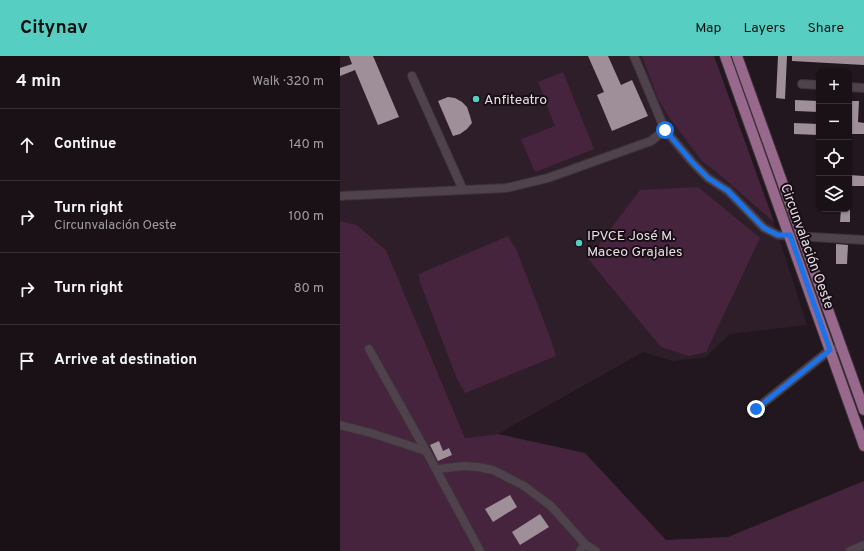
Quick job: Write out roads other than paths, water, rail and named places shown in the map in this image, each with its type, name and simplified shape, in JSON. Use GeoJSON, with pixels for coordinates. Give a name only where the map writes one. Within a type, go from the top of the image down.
{"type":"FeatureCollection","features":[{"type":"Feature","properties":{"kind":"main road","name":"Circunvalación Oeste"},"geometry":{"type":"LineString","coordinates":[[725,56],[864,446]]}},
{"type":"Feature","properties":{"kind":"main road","name":"Circunvalación Oeste"},"geometry":{"type":"LineString","coordinates":[[737,56],[864,410]]}},
{"type":"Feature","properties":{"kind":"street"},"geometry":{"type":"LineString","coordinates":[[634,56],[665,130],[708,178],[728,191],[764,228],[778,235],[864,240]]}},
{"type":"Feature","properties":{"kind":"street"},"geometry":{"type":"LineString","coordinates":[[412,76],[462,190]]}},
{"type":"Feature","properties":{"kind":"street"},"geometry":{"type":"LineString","coordinates":[[802,84],[816,85]]}},
{"type":"Feature","properties":{"kind":"street"},"geometry":{"type":"LineString","coordinates":[[852,87],[864,88]]}},
{"type":"Feature","properties":{"kind":"street"},"geometry":{"type":"LineString","coordinates":[[340,196],[506,188],[548,178],[652,141],[665,130]]}},
{"type":"Feature","properties":{"kind":"street"},"geometry":{"type":"LineString","coordinates":[[756,409],[830,350],[841,347]]}},
{"type":"Feature","properties":{"kind":"street"},"geometry":{"type":"LineString","coordinates":[[369,348],[480,551]]}},
{"type":"Feature","properties":{"kind":"street"},"geometry":{"type":"LineString","coordinates":[[340,425],[426,450]]}},
{"type":"Feature","properties":{"kind":"street"},"geometry":{"type":"LineString","coordinates":[[436,469],[464,466],[493,470],[524,486],[551,506],[582,548],[596,551]]}},
{"type":"Feature","properties":{"kind":"street"},"geometry":{"type":"LineString","coordinates":[[850,551],[864,545]]}},
{"type":"Feature","properties":{"kind":"place","name":"Anfiteatro"},"geometry":{"type":"Point","coordinates":[476,99]}},
{"type":"Feature","properties":{"kind":"place","name":"IPVCE José M. Maceo Grajales"},"geometry":{"type":"Point","coordinates":[579,243]}}]}
